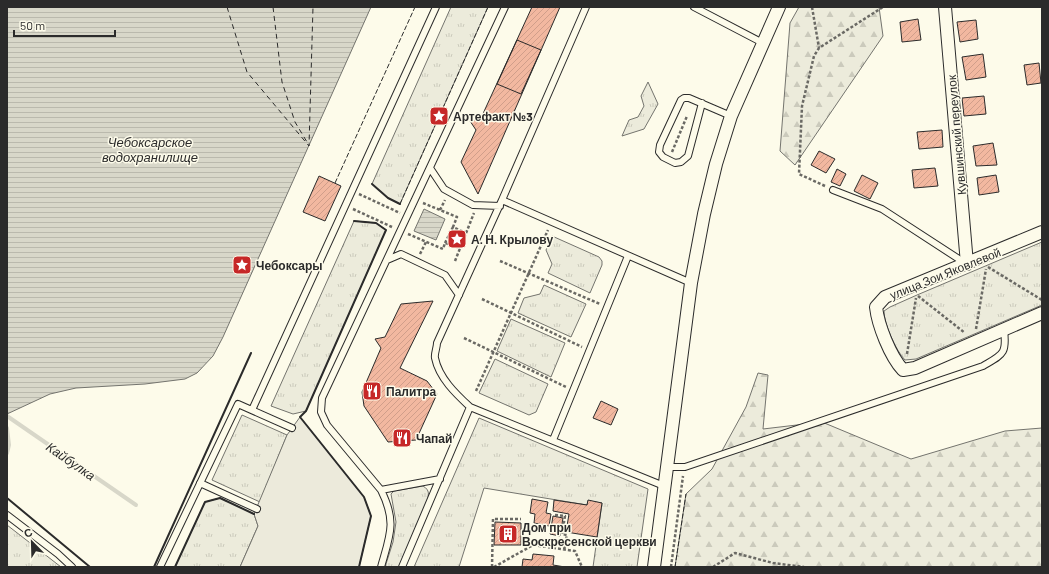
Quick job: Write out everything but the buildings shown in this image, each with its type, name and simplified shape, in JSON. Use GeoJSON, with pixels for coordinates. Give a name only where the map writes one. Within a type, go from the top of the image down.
{"type":"FeatureCollection","features":[{"type":"Feature","properties":{"kind":"street"},"geometry":{"type":"LineString","coordinates":[[654,567],[691,283],[704,214],[716,164],[731,116],[779,7]]}},
{"type":"Feature","properties":{"kind":"street","name":"Кувшинский переулок"},"geometry":{"type":"LineString","coordinates":[[945,7],[967,264]]}},
{"type":"Feature","properties":{"kind":"street","name":"улица Зои Яковлевой"},"geometry":{"type":"LineString","coordinates":[[1042,232],[885,297],[876,307],[877,320],[896,362],[903,370],[915,368],[1042,313]]}},
{"type":"Feature","properties":{"kind":"lane"},"geometry":{"type":"LineString","coordinates":[[252,410],[436,7]]}},
{"type":"Feature","properties":{"kind":"lane"},"geometry":{"type":"LineString","coordinates":[[381,567],[391,526],[390,513],[381,490],[327,425],[321,412],[322,398],[505,7]]}},
{"type":"Feature","properties":{"kind":"lane"},"geometry":{"type":"LineString","coordinates":[[586,7],[501,203],[437,343],[435,357],[439,370],[455,392],[470,407],[664,486]]}},
{"type":"Feature","properties":{"kind":"lane"},"geometry":{"type":"LineString","coordinates":[[694,7],[763,43]]}},
{"type":"Feature","properties":{"kind":"lane"},"geometry":{"type":"LineString","coordinates":[[702,103],[688,156],[681,162],[674,163],[663,157],[659,152],[660,146],[681,100],[684,98],[689,98],[702,103],[731,116]]}},
{"type":"Feature","properties":{"kind":"lane"},"geometry":{"type":"LineString","coordinates":[[430,168],[444,189],[473,205],[501,203],[552,222],[691,283]]}},
{"type":"Feature","properties":{"kind":"lane"},"geometry":{"type":"LineString","coordinates":[[833,190],[882,209],[967,264]]}},
{"type":"Feature","properties":{"kind":"lane"},"geometry":{"type":"LineString","coordinates":[[387,260],[401,254],[417,261],[445,275],[459,295]]}},
{"type":"Feature","properties":{"kind":"lane"},"geometry":{"type":"LineString","coordinates":[[553,440],[628,256]]}},
{"type":"Feature","properties":{"kind":"lane"},"geometry":{"type":"LineString","coordinates":[[667,467],[684,467],[983,366],[1002,355],[1006,345],[1004,330]]}},
{"type":"Feature","properties":{"kind":"lane"},"geometry":{"type":"LineString","coordinates":[[160,567],[238,404],[292,428]]}},
{"type":"Feature","properties":{"kind":"lane"},"geometry":{"type":"LineString","coordinates":[[402,567],[470,407]]}},
{"type":"Feature","properties":{"kind":"lane"},"geometry":{"type":"LineString","coordinates":[[381,490],[440,479]]}},
{"type":"Feature","properties":{"kind":"lane"},"geometry":{"type":"LineString","coordinates":[[200,483],[257,509]]}},
{"type":"Feature","properties":{"kind":"lane"},"geometry":{"type":"LineString","coordinates":[[7,515],[58,554],[72,567]]}},
{"type":"Feature","properties":{"kind":"path"},"geometry":{"type":"LineString","coordinates":[[812,7],[819,48]]}},
{"type":"Feature","properties":{"kind":"path"},"geometry":{"type":"LineString","coordinates":[[833,190],[799,174],[802,106],[814,56],[819,48],[883,7]]}},
{"type":"Feature","properties":{"kind":"path"},"geometry":{"type":"LineString","coordinates":[[671,155],[689,112]]}},
{"type":"Feature","properties":{"kind":"path"},"geometry":{"type":"LineString","coordinates":[[352,191],[399,213]]}},
{"type":"Feature","properties":{"kind":"path"},"geometry":{"type":"LineString","coordinates":[[401,231],[443,249],[453,228],[457,217],[415,200]]}},
{"type":"Feature","properties":{"kind":"path"},"geometry":{"type":"LineString","coordinates":[[346,206],[392,227]]}},
{"type":"Feature","properties":{"kind":"path"},"geometry":{"type":"LineString","coordinates":[[454,261],[474,213]]}},
{"type":"Feature","properties":{"kind":"path"},"geometry":{"type":"LineString","coordinates":[[476,392],[510,313],[552,222]]}},
{"type":"Feature","properties":{"kind":"path"},"geometry":{"type":"LineString","coordinates":[[453,228],[466,233]]}},
{"type":"Feature","properties":{"kind":"path"},"geometry":{"type":"LineString","coordinates":[[417,261],[426,242]]}},
{"type":"Feature","properties":{"kind":"path"},"geometry":{"type":"LineString","coordinates":[[446,243],[460,248]]}},
{"type":"Feature","properties":{"kind":"path"},"geometry":{"type":"LineString","coordinates":[[500,261],[607,307]]}},
{"type":"Feature","properties":{"kind":"path"},"geometry":{"type":"LineString","coordinates":[[980,269],[987,266]]}},
{"type":"Feature","properties":{"kind":"path"},"geometry":{"type":"LineString","coordinates":[[987,266],[1042,301]]}},
{"type":"Feature","properties":{"kind":"path"},"geometry":{"type":"LineString","coordinates":[[975,334],[987,266]]}},
{"type":"Feature","properties":{"kind":"path"},"geometry":{"type":"LineString","coordinates":[[910,298],[924,292]]}},
{"type":"Feature","properties":{"kind":"path"},"geometry":{"type":"LineString","coordinates":[[917,295],[969,336]]}},
{"type":"Feature","properties":{"kind":"path"},"geometry":{"type":"LineString","coordinates":[[905,360],[917,295]]}},
{"type":"Feature","properties":{"kind":"path"},"geometry":{"type":"LineString","coordinates":[[482,299],[589,350]]}},
{"type":"Feature","properties":{"kind":"path"},"geometry":{"type":"LineString","coordinates":[[464,338],[573,391]]}},
{"type":"Feature","properties":{"kind":"path"},"geometry":{"type":"LineString","coordinates":[[671,567],[684,467]]}},
{"type":"Feature","properties":{"kind":"path"},"geometry":{"type":"LineString","coordinates":[[555,514],[565,516],[562,534],[567,535],[564,550]]}},
{"type":"Feature","properties":{"kind":"path"},"geometry":{"type":"LineString","coordinates":[[521,519],[493,519],[493,567],[533,545],[575,551],[582,567]]}},
{"type":"Feature","properties":{"kind":"path"},"geometry":{"type":"LineString","coordinates":[[713,567],[735,553],[773,563],[804,567]]}},
{"type":"Feature","properties":{"kind":"green space"},"geometry":{"type":"Polygon","coordinates":[[[451,7],[488,7],[400,204],[388,198],[372,184],[451,7]]]}},
{"type":"Feature","properties":{"kind":"green space"},"geometry":{"type":"Polygon","coordinates":[[[799,7],[879,7],[883,36],[795,165],[780,151],[790,23],[799,7]]]}},
{"type":"Feature","properties":{"kind":"green space"},"geometry":{"type":"Polygon","coordinates":[[[648,82],[658,104],[644,129],[622,136],[629,120],[638,117],[644,106],[641,96],[648,82]]]}},
{"type":"Feature","properties":{"kind":"green space"},"geometry":{"type":"Polygon","coordinates":[[[354,221],[376,223],[386,230],[306,411],[293,414],[271,406],[354,221]]]}},
{"type":"Feature","properties":{"kind":"green space"},"geometry":{"type":"Polygon","coordinates":[[[552,236],[599,257],[602,261],[602,265],[590,293],[548,273],[552,264],[546,250],[552,236]]]}},
{"type":"Feature","properties":{"kind":"green space"},"geometry":{"type":"Polygon","coordinates":[[[1042,242],[1042,305],[916,359],[905,360],[894,344],[888,330],[884,311],[917,295],[1042,242]]]}},
{"type":"Feature","properties":{"kind":"green space"},"geometry":{"type":"Polygon","coordinates":[[[544,285],[586,304],[571,337],[518,313],[524,298],[540,294],[544,285]]]}},
{"type":"Feature","properties":{"kind":"green space"},"geometry":{"type":"Polygon","coordinates":[[[511,319],[565,343],[551,377],[497,351],[511,319]]]}},
{"type":"Feature","properties":{"kind":"green space"},"geometry":{"type":"Polygon","coordinates":[[[495,359],[548,384],[536,412],[529,415],[479,393],[495,359]]]}},
{"type":"Feature","properties":{"kind":"green space"},"geometry":{"type":"Polygon","coordinates":[[[758,373],[768,375],[763,429],[822,422],[911,459],[1005,431],[1042,428],[1042,567],[675,567],[686,494],[712,469],[746,407],[758,373]]]}},
{"type":"Feature","properties":{"kind":"green space"},"geometry":{"type":"Polygon","coordinates":[[[242,415],[287,435],[260,502],[212,480],[242,415]]]}},
{"type":"Feature","properties":{"kind":"green space"},"geometry":{"type":"Polygon","coordinates":[[[479,418],[648,489],[637,567],[593,567],[602,503],[588,501],[587,505],[484,488],[459,567],[414,567],[479,418]]]}},
{"type":"Feature","properties":{"kind":"green space"},"geometry":{"type":"Polygon","coordinates":[[[423,486],[427,489],[428,493],[427,502],[400,567],[385,567],[393,542],[396,522],[391,494],[394,491],[423,486]]]}},
{"type":"Feature","properties":{"kind":"green space"},"geometry":{"type":"Polygon","coordinates":[[[220,498],[254,514],[258,526],[240,567],[175,567],[205,502],[220,498]]]}},
{"type":"Feature","properties":{"kind":"green space"},"geometry":{"type":"Polygon","coordinates":[[[7,525],[61,567],[7,567],[7,525]]]}},
{"type":"Feature","properties":{"kind":"shaded area"},"geometry":{"type":"Polygon","coordinates":[[[300,417],[364,497],[371,516],[359,567],[240,567],[258,526],[254,514],[287,435],[300,417]]]}},
{"type":"Feature","properties":{"kind":"water","name":"Чебоксарское водохранилище"},"geometry":{"type":"Polygon","coordinates":[[[7,7],[371,7],[223,337],[213,356],[197,373],[185,379],[145,384],[76,388],[50,394],[7,414],[7,7]]]}},
{"type":"Feature","properties":{"kind":"water"},"geometry":{"type":"Polygon","coordinates":[[[424,209],[445,219],[436,240],[414,231],[424,209]]]}},
{"type":"Feature","properties":{"kind":"waterway","name":"Кайбулка"},"geometry":{"type":"LineString","coordinates":[[7,416],[136,505]]}},
{"type":"Feature","properties":{"kind":"waterway"},"geometry":{"type":"LineString","coordinates":[[7,428],[9,445],[7,453]]}},
{"type":"Feature","properties":{"kind":"ferry route"},"geometry":{"type":"LineString","coordinates":[[227,7],[247,72],[309,146],[313,7]]}},
{"type":"Feature","properties":{"kind":"ferry route"},"geometry":{"type":"LineString","coordinates":[[273,7],[282,82],[295,122],[307,142]]}},
{"type":"Feature","properties":{"kind":"fence"},"geometry":{"type":"LineString","coordinates":[[335,183],[415,7]]}},
{"type":"Feature","properties":{"kind":"fence"},"geometry":{"type":"LineString","coordinates":[[400,204],[488,7]]}},
{"type":"Feature","properties":{"kind":"fence"},"geometry":{"type":"LineString","coordinates":[[675,567],[686,494]]}},
{"type":"Feature","properties":{"kind":"wall"},"geometry":{"type":"LineString","coordinates":[[372,184],[388,198],[400,204]]}},
{"type":"Feature","properties":{"kind":"wall"},"geometry":{"type":"LineString","coordinates":[[354,221],[376,223],[386,230],[306,411],[300,417],[364,497],[371,516],[359,567]]}},
{"type":"Feature","properties":{"kind":"wall"},"geometry":{"type":"LineString","coordinates":[[154,567],[251,353]]}},
{"type":"Feature","properties":{"kind":"wall"},"geometry":{"type":"LineString","coordinates":[[7,498],[90,567]]}},
{"type":"Feature","properties":{"kind":"wall"},"geometry":{"type":"LineString","coordinates":[[175,567],[205,502],[220,498],[254,514]]}},
{"type":"Feature","properties":{"kind":"place","name":"Артефакт №3"},"geometry":{"type":"Point","coordinates":[439,116]}},
{"type":"Feature","properties":{"kind":"place","name":"А. Н. Крылову"},"geometry":{"type":"Point","coordinates":[457,239]}},
{"type":"Feature","properties":{"kind":"place","name":"Чебоксары"},"geometry":{"type":"Point","coordinates":[242,265]}},
{"type":"Feature","properties":{"kind":"place","name":"Палитра"},"geometry":{"type":"Point","coordinates":[372,391]}},
{"type":"Feature","properties":{"kind":"place","name":"Чапай"},"geometry":{"type":"Point","coordinates":[402,438]}},
{"type":"Feature","properties":{"kind":"place","name":"Дом при Воскресенской церкви"},"geometry":{"type":"Point","coordinates":[508,534]}}]}
